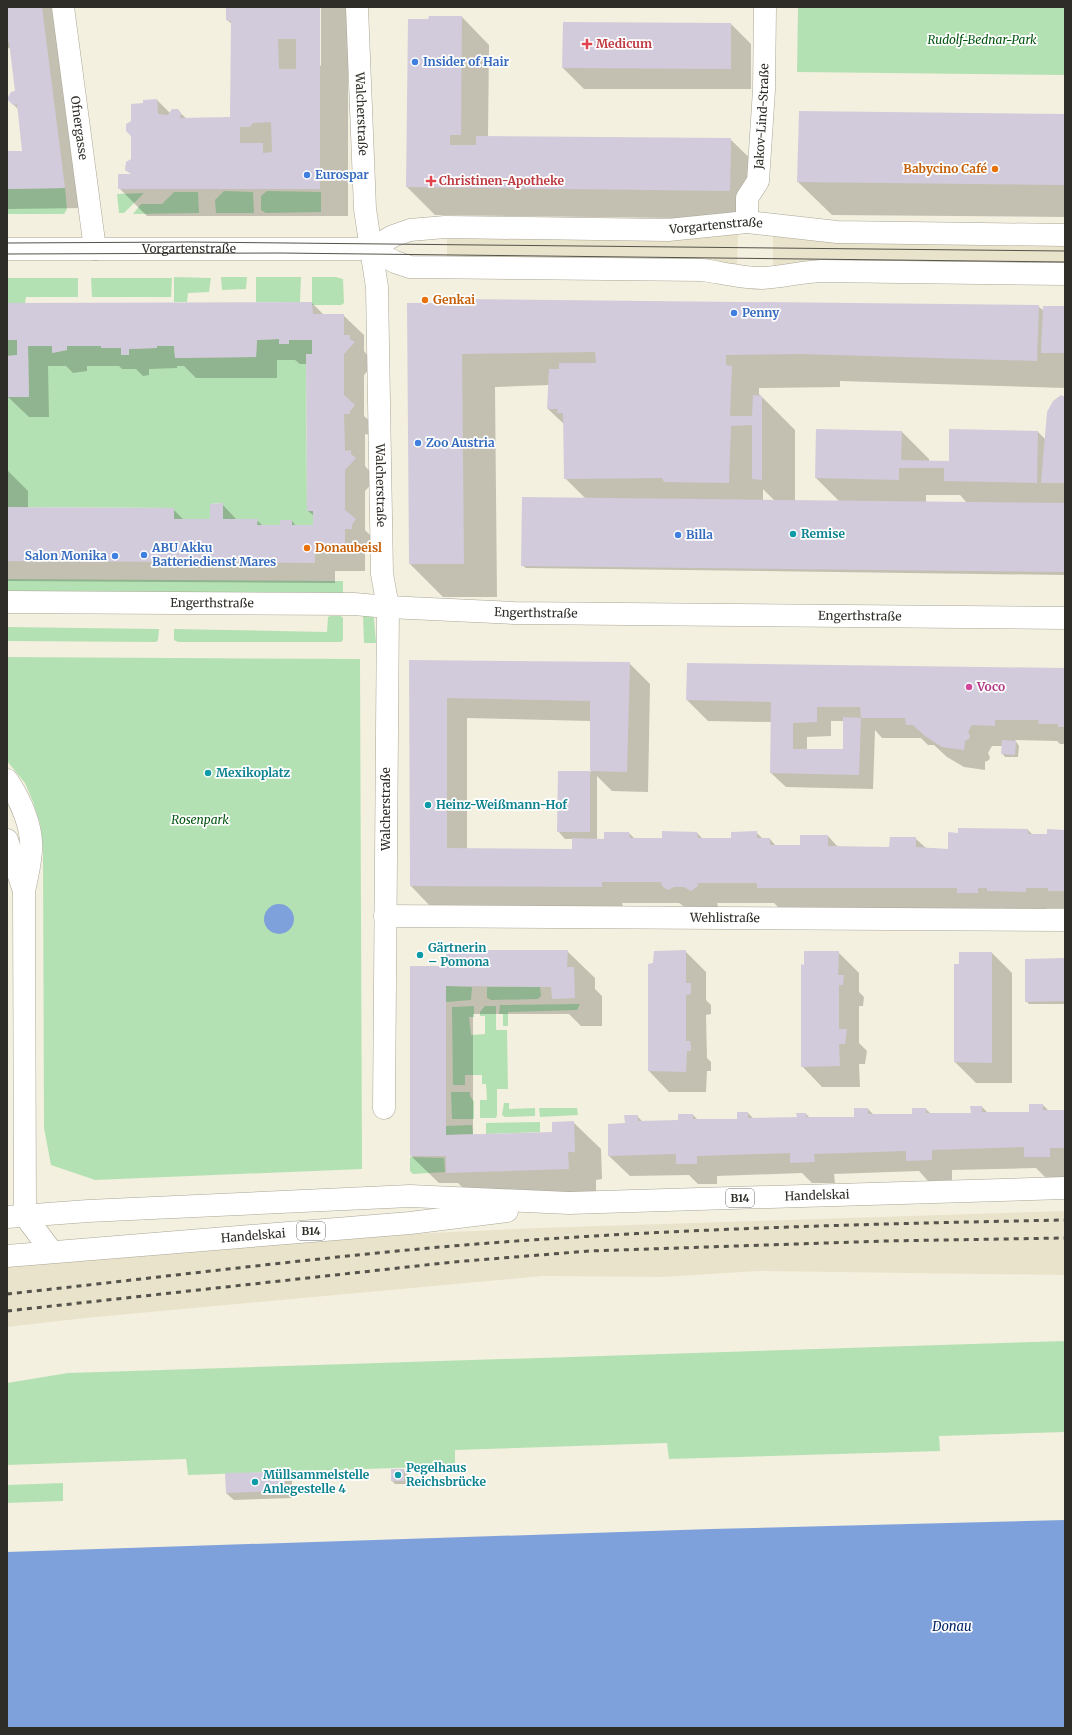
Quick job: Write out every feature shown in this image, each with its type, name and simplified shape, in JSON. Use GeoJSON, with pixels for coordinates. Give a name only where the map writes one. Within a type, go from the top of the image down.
{"type":"FeatureCollection","features":[{"type":"Feature","properties":{"kind":"street","name":"Ofnergasse"},"geometry":{"type":"LineString","coordinates":[[63,7],[95,249]]}},
{"type":"Feature","properties":{"kind":"street","name":"Walcherstraße"},"geometry":{"type":"LineString","coordinates":[[357,7],[365,210],[378,287],[382,574],[388,607],[384,1108]]}},
{"type":"Feature","properties":{"kind":"street","name":"Jakov-Lind-Straße"},"geometry":{"type":"LineString","coordinates":[[746,222],[747,198],[758,181],[764,90],[765,7]]}},
{"type":"Feature","properties":{"kind":"street","name":"Vorgartenstraße"},"geometry":{"type":"LineString","coordinates":[[371,249],[393,236],[410,230],[445,227],[668,230],[702,228],[746,222],[837,232],[1065,235]]}},
{"type":"Feature","properties":{"kind":"street","name":"Vorgartenstraße"},"geometry":{"type":"LineString","coordinates":[[7,249],[371,249],[395,262],[410,267],[703,270],[730,275],[761,278],[801,272],[821,271],[1065,274]]}},
{"type":"Feature","properties":{"kind":"street","name":"Engerthstraße"},"geometry":{"type":"LineString","coordinates":[[7,602],[354,604],[514,613],[1065,618]]}},
{"type":"Feature","properties":{"kind":"street"},"geometry":{"type":"LineString","coordinates":[[7,780],[22,808],[28,827],[31,849],[24,891],[16,1216],[52,1252]]}},
{"type":"Feature","properties":{"kind":"street"},"geometry":{"type":"LineString","coordinates":[[7,840],[24,891]]}},
{"type":"Feature","properties":{"kind":"street","name":"Wehlistraße"},"geometry":{"type":"LineString","coordinates":[[385,916],[1065,920]]}},
{"type":"Feature","properties":{"kind":"street","name":"Handelskai"},"geometry":{"type":"LineString","coordinates":[[16,1216],[410,1196],[569,1203],[1065,1188]]}},
{"type":"Feature","properties":{"kind":"street","name":"Handelskai"},"geometry":{"type":"LineString","coordinates":[[7,1256],[410,1223],[569,1203]]}},
{"type":"Feature","properties":{"kind":"shaded area"},"geometry":{"type":"Polygon","coordinates":[[[773,229],[1065,241],[1065,268],[773,270],[773,229]]]}},
{"type":"Feature","properties":{"kind":"shaded area"},"geometry":{"type":"Polygon","coordinates":[[[738,230],[737,269],[447,258],[447,234],[738,230]]]}},
{"type":"Feature","properties":{"kind":"shaded area"},"geometry":{"type":"Polygon","coordinates":[[[1065,1211],[1065,1275],[758,1271],[663,1277],[543,1276],[85,1318],[7,1327],[7,1267],[410,1234],[537,1228],[1065,1211]]]}},
{"type":"Feature","properties":{"kind":"green space","name":"Rudolf-Bednar-Park"},"geometry":{"type":"Polygon","coordinates":[[[798,7],[1065,7],[1065,75],[797,72],[798,7]]]}},
{"type":"Feature","properties":{"kind":"green space"},"geometry":{"type":"Polygon","coordinates":[[[65,188],[67,209],[64,214],[7,214],[7,189],[65,188]]]}},
{"type":"Feature","properties":{"kind":"green space"},"geometry":{"type":"Polygon","coordinates":[[[224,191],[253,192],[254,213],[216,213],[215,200],[224,191]]]}},
{"type":"Feature","properties":{"kind":"green space"},"geometry":{"type":"Polygon","coordinates":[[[267,191],[321,192],[321,212],[266,213],[261,210],[261,196],[267,191]]]}},
{"type":"Feature","properties":{"kind":"green space"},"geometry":{"type":"Polygon","coordinates":[[[174,192],[198,192],[199,213],[133,214],[141,204],[162,204],[174,192]]]}},
{"type":"Feature","properties":{"kind":"green space"},"geometry":{"type":"Polygon","coordinates":[[[144,193],[124,213],[119,213],[117,194],[144,193]]]}},
{"type":"Feature","properties":{"kind":"green space"},"geometry":{"type":"Polygon","coordinates":[[[174,277],[211,278],[209,292],[188,293],[187,302],[174,302],[174,277]]]}},
{"type":"Feature","properties":{"kind":"green space"},"geometry":{"type":"Polygon","coordinates":[[[221,277],[247,277],[246,289],[222,290],[221,277]]]}},
{"type":"Feature","properties":{"kind":"green space"},"geometry":{"type":"Polygon","coordinates":[[[256,277],[301,277],[300,302],[256,302],[256,277]]]}},
{"type":"Feature","properties":{"kind":"green space"},"geometry":{"type":"Polygon","coordinates":[[[312,277],[336,277],[343,279],[344,303],[341,305],[312,305],[312,277]]]}},
{"type":"Feature","properties":{"kind":"green space"},"geometry":{"type":"Polygon","coordinates":[[[7,278],[78,278],[78,297],[26,297],[25,303],[7,303],[7,278]]]}},
{"type":"Feature","properties":{"kind":"green space"},"geometry":{"type":"Polygon","coordinates":[[[91,278],[172,278],[171,297],[92,297],[91,278]]]}},
{"type":"Feature","properties":{"kind":"green space"},"geometry":{"type":"Polygon","coordinates":[[[279,339],[279,344],[289,344],[289,340],[312,340],[312,354],[306,355],[307,511],[313,511],[313,525],[292,525],[280,520],[280,525],[257,525],[257,519],[223,519],[222,503],[210,504],[210,519],[174,519],[174,508],[8,507],[7,521],[7,356],[8,397],[29,397],[28,346],[52,346],[52,353],[67,350],[67,346],[101,346],[101,348],[121,348],[122,355],[129,355],[129,349],[174,346],[175,358],[256,357],[257,340],[279,339]]]}},
{"type":"Feature","properties":{"kind":"green space"},"geometry":{"type":"Polygon","coordinates":[[[7,340],[17,340],[17,355],[7,356],[7,340]]]}},
{"type":"Feature","properties":{"kind":"green space"},"geometry":{"type":"Polygon","coordinates":[[[7,579],[343,581],[343,593],[7,591],[7,579]]]}},
{"type":"Feature","properties":{"kind":"green space"},"geometry":{"type":"Polygon","coordinates":[[[363,615],[370,615],[374,618],[376,643],[364,643],[363,615]]]}},
{"type":"Feature","properties":{"kind":"green space"},"geometry":{"type":"Polygon","coordinates":[[[341,616],[343,618],[343,640],[341,642],[178,642],[174,640],[174,629],[327,632],[328,617],[341,616]]]}},
{"type":"Feature","properties":{"kind":"green space"},"geometry":{"type":"Polygon","coordinates":[[[7,627],[159,629],[158,640],[156,642],[7,641],[7,627]]]}},
{"type":"Feature","properties":{"kind":"green space","name":"Rosenpark"},"geometry":{"type":"Polygon","coordinates":[[[7,657],[360,659],[362,1169],[95,1180],[51,1165],[44,1128],[43,850],[40,823],[33,802],[25,783],[7,761],[7,657]]]}},
{"type":"Feature","properties":{"kind":"green space"},"geometry":{"type":"Polygon","coordinates":[[[446,986],[472,987],[471,1000],[446,1002],[446,986]]]}},
{"type":"Feature","properties":{"kind":"green space"},"geometry":{"type":"Polygon","coordinates":[[[487,987],[540,987],[541,996],[538,999],[491,1000],[487,998],[487,987]]]}},
{"type":"Feature","properties":{"kind":"green space"},"geometry":{"type":"Polygon","coordinates":[[[580,1004],[577,1010],[508,1012],[508,1026],[503,1026],[503,1014],[499,1014],[500,1005],[580,1004]]]}},
{"type":"Feature","properties":{"kind":"green space"},"geometry":{"type":"Polygon","coordinates":[[[474,1006],[474,1017],[469,1017],[471,1035],[485,1034],[485,1016],[480,1016],[480,1012],[485,1006],[496,1006],[496,1030],[507,1030],[508,1089],[497,1089],[496,1118],[480,1118],[480,1100],[487,1100],[486,1084],[482,1084],[482,1075],[465,1075],[465,1085],[453,1085],[452,1007],[474,1006]]]}},
{"type":"Feature","properties":{"kind":"green space"},"geometry":{"type":"Polygon","coordinates":[[[451,1092],[470,1092],[470,1096],[474,1102],[474,1119],[452,1119],[451,1092]]]}},
{"type":"Feature","properties":{"kind":"green space"},"geometry":{"type":"Polygon","coordinates":[[[504,1103],[509,1103],[509,1109],[535,1108],[535,1116],[505,1117],[502,1115],[504,1103]]]}},
{"type":"Feature","properties":{"kind":"green space"},"geometry":{"type":"Polygon","coordinates":[[[539,1108],[577,1108],[578,1115],[540,1117],[539,1108]]]}},
{"type":"Feature","properties":{"kind":"green space"},"geometry":{"type":"Polygon","coordinates":[[[540,1122],[540,1132],[486,1134],[486,1123],[540,1122]]]}},
{"type":"Feature","properties":{"kind":"green space"},"geometry":{"type":"Polygon","coordinates":[[[472,1125],[473,1134],[446,1135],[446,1126],[472,1125]]]}},
{"type":"Feature","properties":{"kind":"green space"},"geometry":{"type":"Polygon","coordinates":[[[410,1157],[444,1158],[445,1172],[413,1174],[410,1171],[410,1157]]]}},
{"type":"Feature","properties":{"kind":"green space"},"geometry":{"type":"Polygon","coordinates":[[[1065,1341],[1065,1432],[939,1436],[940,1451],[669,1459],[667,1443],[455,1450],[455,1466],[188,1475],[186,1459],[7,1465],[7,1383],[68,1373],[1065,1341]]]}},
{"type":"Feature","properties":{"kind":"green space"},"geometry":{"type":"Polygon","coordinates":[[[63,1483],[63,1501],[7,1503],[7,1485],[63,1483]]]}},
{"type":"Feature","properties":{"kind":"water"},"geometry":{"type":"Polygon","coordinates":[[[279,904],[285,905],[293,913],[293,925],[285,933],[279,934],[273,933],[265,925],[264,919],[265,913],[273,905],[279,904]]]}},
{"type":"Feature","properties":{"kind":"water","name":"Donau"},"geometry":{"type":"Polygon","coordinates":[[[1065,1520],[1065,1728],[7,1728],[7,1552],[711,1529],[1065,1520]]]}},
{"type":"Feature","properties":{"kind":"building"},"geometry":{"type":"Polygon","coordinates":[[[7,7],[42,7],[65,188],[7,189],[7,151],[22,151],[17,104],[13,105],[7,99],[11,92],[15,91],[9,42],[7,42],[7,7]]]}},
{"type":"Feature","properties":{"kind":"building"},"geometry":{"type":"Polygon","coordinates":[[[226,7],[320,7],[320,189],[118,189],[118,174],[131,174],[125,170],[126,162],[131,159],[131,136],[126,131],[126,124],[131,121],[131,104],[143,103],[143,100],[157,99],[158,114],[168,115],[172,109],[178,109],[181,113],[180,118],[230,117],[231,21],[226,20],[226,7]],[[278,39],[279,69],[296,69],[296,39],[278,39]],[[271,122],[253,123],[250,127],[240,127],[240,143],[263,143],[263,153],[272,152],[271,122]]]}},
{"type":"Feature","properties":{"kind":"building"},"geometry":{"type":"Polygon","coordinates":[[[429,16],[462,16],[461,135],[450,135],[450,145],[476,145],[476,136],[731,138],[730,191],[406,187],[408,19],[428,19],[429,16]]]}},
{"type":"Feature","properties":{"kind":"building"},"geometry":{"type":"Polygon","coordinates":[[[563,22],[731,23],[731,69],[562,68],[563,22]]]}},
{"type":"Feature","properties":{"kind":"building"},"geometry":{"type":"Polygon","coordinates":[[[799,111],[1065,114],[1065,185],[797,182],[799,111]]]}},
{"type":"Feature","properties":{"kind":"building"},"geometry":{"type":"Polygon","coordinates":[[[462,299],[1039,305],[1037,361],[802,354],[726,355],[726,365],[732,366],[730,416],[752,416],[753,395],[762,396],[762,480],[752,479],[752,425],[731,426],[729,483],[664,482],[662,478],[564,479],[563,413],[557,413],[558,409],[547,409],[549,369],[559,369],[559,363],[596,363],[595,352],[462,354],[464,564],[409,564],[407,303],[462,303],[462,299]]]}},
{"type":"Feature","properties":{"kind":"building"},"geometry":{"type":"Polygon","coordinates":[[[312,302],[313,314],[344,314],[344,335],[350,335],[350,339],[355,342],[344,354],[344,395],[355,405],[350,411],[350,414],[344,414],[345,451],[351,450],[351,454],[356,458],[345,470],[345,510],[356,519],[352,525],[352,529],[345,529],[345,551],[315,551],[315,563],[7,561],[8,507],[174,508],[174,519],[210,519],[210,504],[223,503],[223,519],[258,519],[257,525],[280,525],[280,520],[292,520],[292,525],[313,525],[313,511],[307,511],[306,354],[312,354],[312,340],[289,340],[289,344],[279,344],[279,339],[257,340],[256,357],[175,358],[174,346],[129,349],[129,355],[121,355],[121,348],[101,348],[101,346],[67,346],[67,350],[52,353],[52,346],[28,346],[29,397],[7,397],[7,356],[17,355],[17,340],[7,340],[7,303],[312,302]]]}},
{"type":"Feature","properties":{"kind":"building"},"geometry":{"type":"Polygon","coordinates":[[[1043,306],[1065,306],[1065,353],[1041,353],[1043,306]]]}},
{"type":"Feature","properties":{"kind":"building"},"geometry":{"type":"Polygon","coordinates":[[[1061,395],[1065,397],[1065,483],[1041,483],[1047,412],[1053,401],[1061,395]]]}},
{"type":"Feature","properties":{"kind":"building"},"geometry":{"type":"Polygon","coordinates":[[[816,429],[902,431],[901,460],[949,461],[949,429],[1038,431],[1037,483],[944,481],[944,468],[899,468],[899,480],[815,478],[816,429]]]}},
{"type":"Feature","properties":{"kind":"building","name":"Remise"},"geometry":{"type":"Polygon","coordinates":[[[522,497],[1065,503],[1065,572],[521,566],[522,497]]]}},
{"type":"Feature","properties":{"kind":"building"},"geometry":{"type":"Polygon","coordinates":[[[409,660],[630,662],[627,772],[590,771],[590,701],[447,698],[447,848],[572,849],[572,838],[604,839],[604,832],[629,832],[630,838],[662,838],[662,831],[697,832],[698,838],[731,838],[731,832],[757,831],[757,838],[770,838],[770,845],[800,845],[800,835],[828,835],[828,846],[889,847],[890,837],[916,837],[916,847],[948,849],[948,832],[958,833],[958,828],[1028,829],[1028,834],[1047,834],[1047,829],[1065,830],[1065,891],[1048,891],[1048,888],[1026,888],[1026,892],[987,891],[987,888],[978,888],[978,893],[957,893],[957,888],[757,888],[757,883],[697,883],[698,886],[691,891],[684,887],[674,887],[668,890],[662,886],[661,882],[602,882],[602,887],[410,886],[409,660]]]}},
{"type":"Feature","properties":{"kind":"building"},"geometry":{"type":"Polygon","coordinates":[[[687,663],[1065,668],[1065,727],[1058,727],[1058,724],[1038,724],[1039,720],[995,720],[995,726],[972,725],[968,732],[970,736],[969,739],[965,741],[964,750],[942,747],[925,736],[913,725],[906,725],[905,718],[861,718],[859,775],[770,773],[771,702],[686,700],[687,663]],[[817,707],[817,722],[793,723],[793,749],[843,749],[843,717],[861,718],[860,707],[817,707]]]}},
{"type":"Feature","properties":{"kind":"building"},"geometry":{"type":"Polygon","coordinates":[[[1002,740],[1016,741],[1015,755],[1001,754],[1002,740]]]}},
{"type":"Feature","properties":{"kind":"building"},"geometry":{"type":"Polygon","coordinates":[[[558,771],[590,771],[590,832],[557,832],[558,771]]]}},
{"type":"Feature","properties":{"kind":"building"},"geometry":{"type":"Polygon","coordinates":[[[459,950],[568,950],[567,967],[574,967],[575,998],[552,999],[551,987],[446,986],[446,1135],[552,1132],[552,1122],[574,1121],[575,1152],[568,1152],[569,1169],[446,1173],[446,1156],[410,1156],[410,966],[445,966],[446,953],[458,954],[459,950]]]}},
{"type":"Feature","properties":{"kind":"building"},"geometry":{"type":"Polygon","coordinates":[[[686,950],[686,983],[691,983],[691,994],[686,995],[686,1041],[690,1041],[691,1051],[687,1051],[686,1072],[648,1071],[648,964],[653,963],[654,951],[686,950]]]}},
{"type":"Feature","properties":{"kind":"building"},"geometry":{"type":"Polygon","coordinates":[[[804,951],[839,951],[838,975],[844,975],[843,985],[839,985],[839,1029],[847,1029],[845,1044],[839,1044],[840,1066],[801,1067],[801,964],[804,965],[804,951]]]}},
{"type":"Feature","properties":{"kind":"building"},"geometry":{"type":"Polygon","coordinates":[[[959,952],[992,952],[992,1063],[954,1062],[954,964],[959,964],[959,952]]]}},
{"type":"Feature","properties":{"kind":"building"},"geometry":{"type":"Polygon","coordinates":[[[1065,958],[1065,1001],[1025,1002],[1025,959],[1065,958]]]}},
{"type":"Feature","properties":{"kind":"building"},"geometry":{"type":"Polygon","coordinates":[[[1029,1104],[1043,1104],[1043,1110],[1065,1110],[1065,1148],[1050,1148],[1050,1157],[1024,1157],[1024,1147],[932,1150],[932,1160],[906,1161],[906,1151],[814,1154],[815,1162],[790,1163],[790,1153],[697,1156],[697,1164],[676,1164],[676,1154],[608,1156],[608,1124],[625,1123],[624,1115],[638,1115],[638,1121],[678,1120],[678,1114],[693,1114],[693,1119],[737,1119],[737,1112],[748,1112],[748,1118],[797,1117],[796,1113],[806,1113],[806,1117],[854,1117],[854,1108],[868,1108],[868,1114],[912,1114],[912,1108],[926,1108],[926,1113],[971,1113],[970,1106],[982,1106],[982,1112],[1029,1112],[1029,1104]]]}},
{"type":"Feature","properties":{"kind":"building","name":"Pegelhaus Reichsbrücke"},"geometry":{"type":"Polygon","coordinates":[[[391,1469],[404,1469],[404,1481],[391,1481],[391,1469]]]}},
{"type":"Feature","properties":{"kind":"building","name":"Müllsammelstelle Anlegestelle 4"},"geometry":{"type":"Polygon","coordinates":[[[285,1472],[285,1491],[226,1493],[225,1473],[285,1472]]]}},
{"type":"Feature","properties":{"kind":"tram line"},"geometry":{"type":"LineString","coordinates":[[7,243],[190,242],[1065,251]]}},
{"type":"Feature","properties":{"kind":"tram line"},"geometry":{"type":"LineString","coordinates":[[7,254],[280,253],[1065,262]]}},
{"type":"Feature","properties":{"kind":"railway"},"geometry":{"type":"LineString","coordinates":[[7,1294],[341,1257],[529,1240],[758,1228],[1065,1220]]}},
{"type":"Feature","properties":{"kind":"railway"},"geometry":{"type":"LineString","coordinates":[[7,1311],[453,1262],[589,1251],[885,1241],[1065,1238]]}},
{"type":"Feature","properties":{"kind":"place","name":"Medicum"},"geometry":{"type":"Point","coordinates":[587,44]}},
{"type":"Feature","properties":{"kind":"place","name":"Insider of Hair"},"geometry":{"type":"Point","coordinates":[415,62]}},
{"type":"Feature","properties":{"kind":"place","name":"Babycino Café"},"geometry":{"type":"Point","coordinates":[995,169]}},
{"type":"Feature","properties":{"kind":"place","name":"Eurospar"},"geometry":{"type":"Point","coordinates":[307,175]}},
{"type":"Feature","properties":{"kind":"place","name":"Christinen-Apotheke"},"geometry":{"type":"Point","coordinates":[431,181]}},
{"type":"Feature","properties":{"kind":"place","name":"Genkai"},"geometry":{"type":"Point","coordinates":[425,300]}},
{"type":"Feature","properties":{"kind":"place","name":"Penny"},"geometry":{"type":"Point","coordinates":[734,313]}},
{"type":"Feature","properties":{"kind":"place","name":"Zoo Austria"},"geometry":{"type":"Point","coordinates":[418,443]}},
{"type":"Feature","properties":{"kind":"place","name":"Remise"},"geometry":{"type":"Point","coordinates":[793,534]}},
{"type":"Feature","properties":{"kind":"place","name":"Billa"},"geometry":{"type":"Point","coordinates":[678,535]}},
{"type":"Feature","properties":{"kind":"place","name":"Donaubeisl"},"geometry":{"type":"Point","coordinates":[307,548]}},
{"type":"Feature","properties":{"kind":"place","name":"ABU Akku Batteriedienst Mares"},"geometry":{"type":"Point","coordinates":[144,555]}},
{"type":"Feature","properties":{"kind":"place","name":"Salon Monika"},"geometry":{"type":"Point","coordinates":[115,556]}},
{"type":"Feature","properties":{"kind":"place","name":"Voco"},"geometry":{"type":"Point","coordinates":[969,687]}},
{"type":"Feature","properties":{"kind":"place","name":"Mexikoplatz"},"geometry":{"type":"Point","coordinates":[208,773]}},
{"type":"Feature","properties":{"kind":"place","name":"Heinz-Weißmann-Hof"},"geometry":{"type":"Point","coordinates":[428,805]}},
{"type":"Feature","properties":{"kind":"place","name":"Gärtnerin – Pomona"},"geometry":{"type":"Point","coordinates":[420,955]}},
{"type":"Feature","properties":{"kind":"place","name":"Pegelhaus Reichsbrücke"},"geometry":{"type":"Point","coordinates":[398,1475]}},
{"type":"Feature","properties":{"kind":"place","name":"Müllsammelstelle Anlegestelle 4"},"geometry":{"type":"Point","coordinates":[255,1482]}}]}
